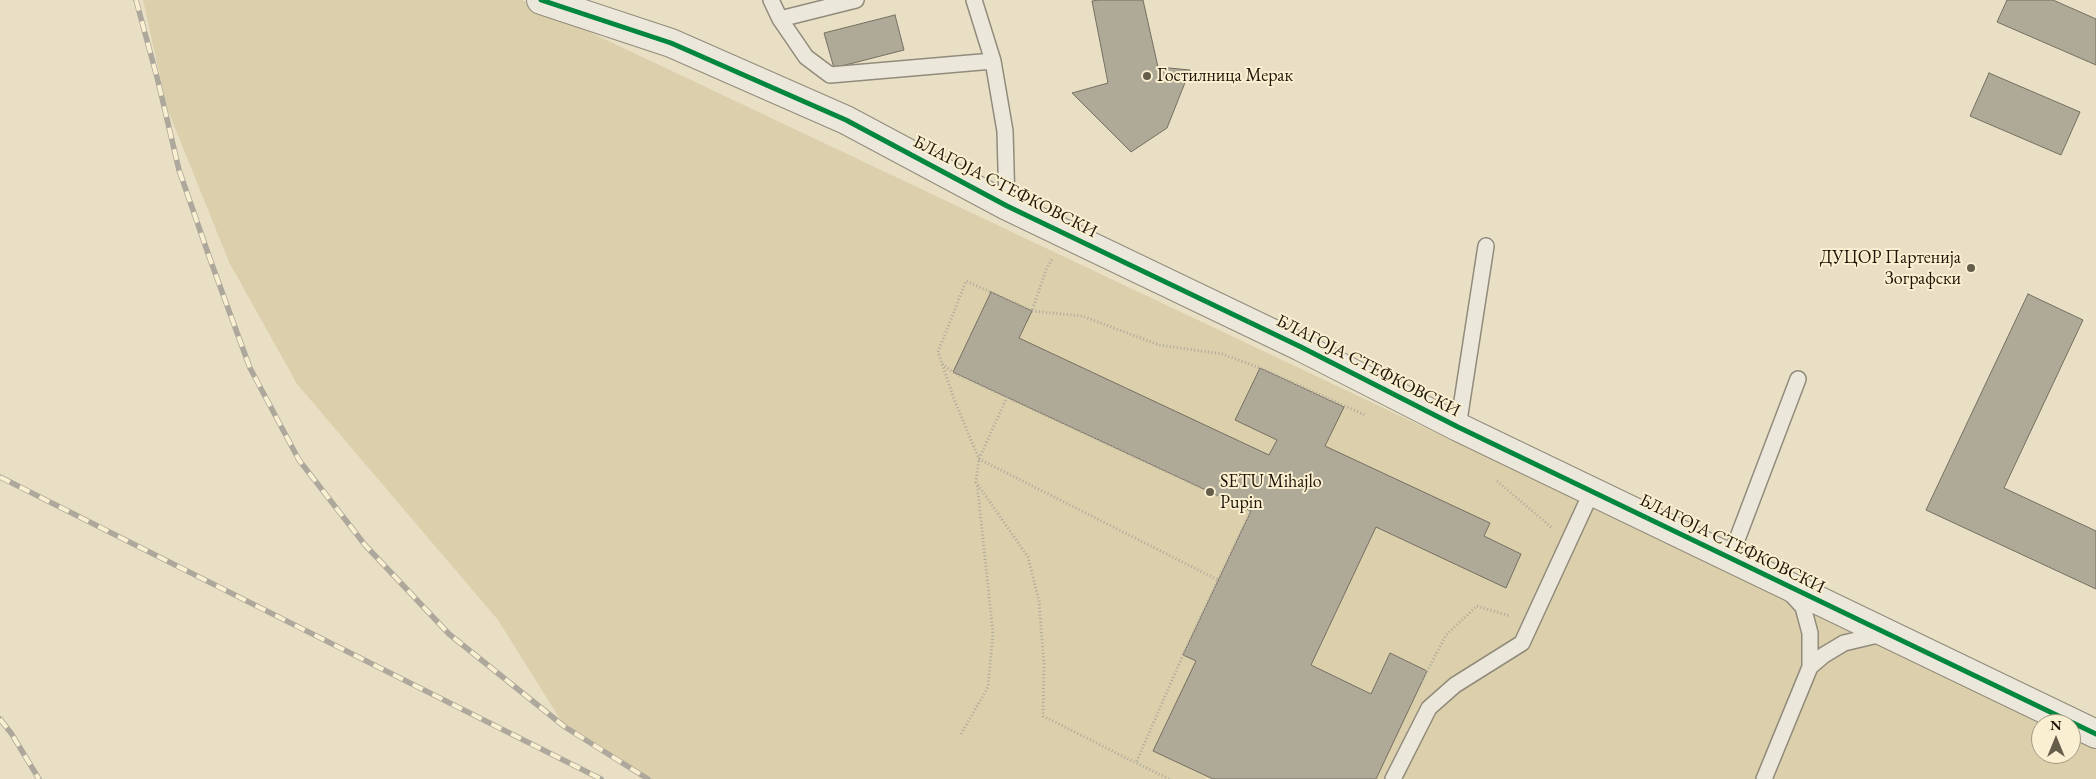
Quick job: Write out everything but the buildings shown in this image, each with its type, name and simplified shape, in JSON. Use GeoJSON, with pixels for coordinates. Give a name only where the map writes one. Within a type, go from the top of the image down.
{"type":"FeatureCollection","features":[{"type":"Feature","properties":{"kind":"street","name":"БЛАГОЈА СТЕФКОВСКИ"},"geometry":{"type":"LineString","coordinates":[[541,0],[670,43],[838,116],[1007,206],[1301,347],[1458,427],[2096,734]]}},
{"type":"Feature","properties":{"kind":"lane"},"geometry":{"type":"LineString","coordinates":[[771,0],[780,19],[806,57],[830,75],[993,61]]}},
{"type":"Feature","properties":{"kind":"lane"},"geometry":{"type":"LineString","coordinates":[[780,19],[856,0]]}},
{"type":"Feature","properties":{"kind":"lane"},"geometry":{"type":"LineString","coordinates":[[974,0],[993,61],[1005,131],[1007,206]]}},
{"type":"Feature","properties":{"kind":"lane"},"geometry":{"type":"LineString","coordinates":[[1458,427],[1486,246]]}},
{"type":"Feature","properties":{"kind":"lane"},"geometry":{"type":"LineString","coordinates":[[1730,558],[1798,379]]}},
{"type":"Feature","properties":{"kind":"lane"},"geometry":{"type":"LineString","coordinates":[[1393,779],[1429,708],[1455,685],[1522,643],[1592,491]]}},
{"type":"Feature","properties":{"kind":"lane"},"geometry":{"type":"LineString","coordinates":[[1764,779],[1810,667],[1810,633],[1803,607],[1798,599],[1773,578]]}},
{"type":"Feature","properties":{"kind":"lane"},"geometry":{"type":"LineString","coordinates":[[1810,667],[1824,655],[1844,643],[1886,633]]}},
{"type":"Feature","properties":{"kind":"path"},"geometry":{"type":"LineString","coordinates":[[1032,311],[1046,270],[1055,253]]}},
{"type":"Feature","properties":{"kind":"path"},"geometry":{"type":"LineString","coordinates":[[1218,580],[979,459],[954,398],[938,352],[966,281],[1032,311],[1082,316],[1159,345],[1222,354],[1260,368],[1371,418]]}},
{"type":"Feature","properties":{"kind":"path"},"geometry":{"type":"LineString","coordinates":[[942,364],[953,372],[1251,511],[1183,655],[1136,764]]}},
{"type":"Feature","properties":{"kind":"path"},"geometry":{"type":"LineString","coordinates":[[961,734],[988,687],[993,633],[976,482],[979,459],[1007,397]]}},
{"type":"Feature","properties":{"kind":"path"},"geometry":{"type":"LineString","coordinates":[[1494,478],[1555,531]]}},
{"type":"Feature","properties":{"kind":"path"},"geometry":{"type":"LineString","coordinates":[[976,482],[1028,557],[1039,601],[1044,665],[1043,716],[1169,779]]}},
{"type":"Feature","properties":{"kind":"path"},"geometry":{"type":"LineString","coordinates":[[1420,687],[1446,635],[1477,606],[1512,617],[1514,613]]}},
{"type":"Feature","properties":{"kind":"shaded area"},"geometry":{"type":"Polygon","coordinates":[[[143,0],[522,0],[2031,715],[2031,764],[2081,764],[2081,738],[2096,745],[2096,779],[648,779],[565,727],[498,620],[297,384],[229,262],[167,108],[143,0]]]}},
{"type":"Feature","properties":{"kind":"railway"},"geometry":{"type":"LineString","coordinates":[[136,0],[179,170],[210,259],[250,368],[299,460],[365,545],[449,634],[565,727],[648,779]]}},
{"type":"Feature","properties":{"kind":"railway"},"geometry":{"type":"LineString","coordinates":[[0,477],[601,779]]}},
{"type":"Feature","properties":{"kind":"railway"},"geometry":{"type":"LineString","coordinates":[[0,719],[11,733],[39,779]]}},
{"type":"Feature","properties":{"kind":"cycle path"},"geometry":{"type":"LineString","coordinates":[[541,0],[671,43],[846,120],[1007,206],[1301,347],[1458,427],[2096,734]]}},
{"type":"Feature","properties":{"kind":"place","name":"Гостилница Мерак"},"geometry":{"type":"Point","coordinates":[1147,76]}},
{"type":"Feature","properties":{"kind":"place","name":"ДУЦОР Партенија Зографски"},"geometry":{"type":"Point","coordinates":[1971,268]}},
{"type":"Feature","properties":{"kind":"place","name":"SETU Mihajlo Pupin"},"geometry":{"type":"Point","coordinates":[1210,492]}}]}
